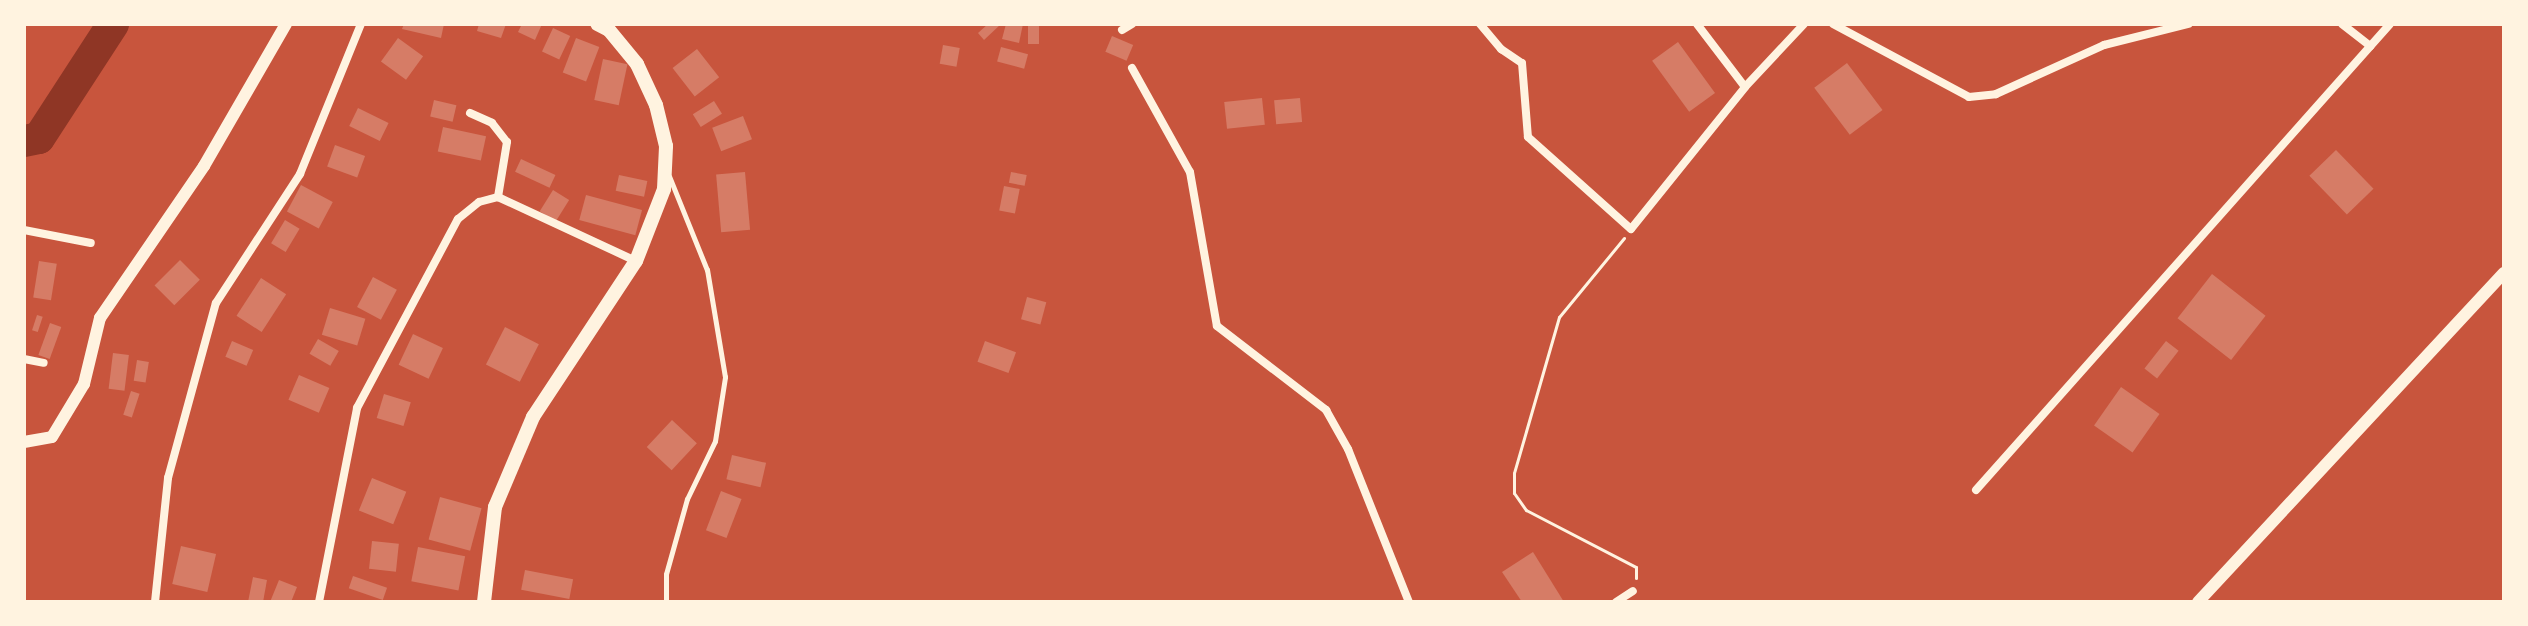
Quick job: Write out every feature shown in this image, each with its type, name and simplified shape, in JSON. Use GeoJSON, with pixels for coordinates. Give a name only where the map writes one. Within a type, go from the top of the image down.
{"type":"FeatureCollection","features":[{"type":"Feature","properties":{"kind":"main road"},"geometry":{"type":"LineString","coordinates":[[484,602],[495,507],[533,417],[636,261],[664,189],[666,146],[656,105],[637,64],[609,30],[597,24]]}},
{"type":"Feature","properties":{"kind":"street"},"geometry":{"type":"LineString","coordinates":[[24,442],[52,437],[84,384],[100,318],[204,166],[286,24]]}},
{"type":"Feature","properties":{"kind":"street"},"geometry":{"type":"LineString","coordinates":[[155,602],[168,478],[216,303],[300,174],[361,24]]}},
{"type":"Feature","properties":{"kind":"street"},"geometry":{"type":"LineString","coordinates":[[1122,30],[1132,24]]}},
{"type":"Feature","properties":{"kind":"street"},"geometry":{"type":"LineString","coordinates":[[1480,24],[1501,49],[1522,63],[1528,137],[1631,229],[1745,87],[1804,24]]}},
{"type":"Feature","properties":{"kind":"street"},"geometry":{"type":"LineString","coordinates":[[1697,24],[1745,87]]}},
{"type":"Feature","properties":{"kind":"street"},"geometry":{"type":"LineString","coordinates":[[1833,24],[1969,97],[1996,94],[2104,45],[2188,24]]}},
{"type":"Feature","properties":{"kind":"street"},"geometry":{"type":"LineString","coordinates":[[2342,24],[2370,46]]}},
{"type":"Feature","properties":{"kind":"street"},"geometry":{"type":"LineString","coordinates":[[1976,490],[2390,24]]}},
{"type":"Feature","properties":{"kind":"street"},"geometry":{"type":"LineString","coordinates":[[1132,68],[1190,172],[1217,326],[1326,410],[1348,449],[1409,602]]}},
{"type":"Feature","properties":{"kind":"street"},"geometry":{"type":"LineString","coordinates":[[470,113],[492,123],[507,142],[498,197]]}},
{"type":"Feature","properties":{"kind":"street"},"geometry":{"type":"LineString","coordinates":[[319,602],[357,408],[443,241],[469,208],[498,197],[636,261]]}},
{"type":"Feature","properties":{"kind":"street"},"geometry":{"type":"LineString","coordinates":[[24,230],[91,243]]}},
{"type":"Feature","properties":{"kind":"street"},"geometry":{"type":"LineString","coordinates":[[2198,602],[2504,273]]}},
{"type":"Feature","properties":{"kind":"street"},"geometry":{"type":"LineString","coordinates":[[24,359],[44,363]]}},
{"type":"Feature","properties":{"kind":"street"},"geometry":{"type":"LineString","coordinates":[[1616,602],[1633,591]]}},
{"type":"Feature","properties":{"kind":"lane"},"geometry":{"type":"LineString","coordinates":[[665,168],[707,270],[725,377],[715,441],[687,499],[666,574],[666,602]]}},
{"type":"Feature","properties":{"kind":"path"},"geometry":{"type":"LineString","coordinates":[[1631,229],[1559,317],[1514,473],[1514,493],[1526,510],[1636,567],[1633,591]]}},
{"type":"Feature","properties":{"kind":"building"},"geometry":{"type":"Polygon","coordinates":[[[404,24],[444,24],[441,38],[402,29],[404,24]]]}},
{"type":"Feature","properties":{"kind":"building"},"geometry":{"type":"Polygon","coordinates":[[[479,24],[506,24],[501,38],[477,31],[479,24]]]}},
{"type":"Feature","properties":{"kind":"building"},"geometry":{"type":"Polygon","coordinates":[[[522,24],[542,24],[535,40],[518,32],[522,24]]]}},
{"type":"Feature","properties":{"kind":"building"},"geometry":{"type":"Polygon","coordinates":[[[988,24],[1001,24],[984,40],[978,33],[988,24]]]}},
{"type":"Feature","properties":{"kind":"building"},"geometry":{"type":"Polygon","coordinates":[[[1006,24],[1023,24],[1019,43],[1002,39],[1006,24]]]}},
{"type":"Feature","properties":{"kind":"building"},"geometry":{"type":"Polygon","coordinates":[[[1028,24],[1039,24],[1039,44],[1028,44],[1028,24]]]}},
{"type":"Feature","properties":{"kind":"building"},"geometry":{"type":"Polygon","coordinates":[[[553,28],[570,36],[559,60],[542,52],[553,28]]]}},
{"type":"Feature","properties":{"kind":"building"},"geometry":{"type":"Polygon","coordinates":[[[1112,36],[1133,45],[1127,61],[1105,52],[1112,36]]]}},
{"type":"Feature","properties":{"kind":"building"},"geometry":{"type":"Polygon","coordinates":[[[398,38],[423,56],[406,80],[381,61],[398,38]]]}},
{"type":"Feature","properties":{"kind":"building"},"geometry":{"type":"Polygon","coordinates":[[[576,38],[599,47],[586,82],[563,73],[576,38]]]}},
{"type":"Feature","properties":{"kind":"building"},"geometry":{"type":"Polygon","coordinates":[[[1678,42],[1715,93],[1689,112],[1652,61],[1678,42]]]}},
{"type":"Feature","properties":{"kind":"building"},"geometry":{"type":"Polygon","coordinates":[[[943,45],[960,48],[956,67],[940,64],[943,45]]]}},
{"type":"Feature","properties":{"kind":"building"},"geometry":{"type":"Polygon","coordinates":[[[1001,47],[1028,54],[1024,69],[997,61],[1001,47]]]}},
{"type":"Feature","properties":{"kind":"building"},"geometry":{"type":"Polygon","coordinates":[[[697,49],[719,77],[695,96],[673,68],[697,49]]]}},
{"type":"Feature","properties":{"kind":"building"},"geometry":{"type":"Polygon","coordinates":[[[603,59],[627,64],[619,105],[594,100],[603,59]]]}},
{"type":"Feature","properties":{"kind":"building"},"geometry":{"type":"Polygon","coordinates":[[[1847,63],[1883,110],[1850,135],[1814,88],[1847,63]]]}},
{"type":"Feature","properties":{"kind":"building"},"geometry":{"type":"Polygon","coordinates":[[[1262,98],[1265,125],[1227,129],[1224,102],[1262,98]]]}},
{"type":"Feature","properties":{"kind":"building"},"geometry":{"type":"Polygon","coordinates":[[[1300,98],[1302,122],[1276,124],[1274,100],[1300,98]]]}},
{"type":"Feature","properties":{"kind":"building"},"geometry":{"type":"Polygon","coordinates":[[[434,100],[456,105],[453,122],[430,117],[434,100]]]}},
{"type":"Feature","properties":{"kind":"building"},"geometry":{"type":"Polygon","coordinates":[[[714,101],[722,114],[701,127],[693,114],[714,101]]]}},
{"type":"Feature","properties":{"kind":"building"},"geometry":{"type":"Polygon","coordinates":[[[358,108],[389,123],[380,141],[349,126],[358,108]]]}},
{"type":"Feature","properties":{"kind":"building"},"geometry":{"type":"Polygon","coordinates":[[[743,116],[752,139],[721,151],[712,128],[743,116]]]}},
{"type":"Feature","properties":{"kind":"building"},"geometry":{"type":"Polygon","coordinates":[[[443,127],[486,136],[481,161],[438,151],[443,127]]]}},
{"type":"Feature","properties":{"kind":"building"},"geometry":{"type":"Polygon","coordinates":[[[335,145],[365,156],[357,178],[327,167],[335,145]]]}},
{"type":"Feature","properties":{"kind":"building"},"geometry":{"type":"Polygon","coordinates":[[[2336,150],[2374,189],[2347,215],[2309,176],[2336,150]]]}},
{"type":"Feature","properties":{"kind":"building"},"geometry":{"type":"Polygon","coordinates":[[[521,159],[555,175],[550,188],[515,172],[521,159]]]}},
{"type":"Feature","properties":{"kind":"building"},"geometry":{"type":"Polygon","coordinates":[[[745,172],[750,230],[721,232],[716,175],[745,172]]]}},
{"type":"Feature","properties":{"kind":"building"},"geometry":{"type":"Polygon","coordinates":[[[1011,172],[1027,175],[1025,186],[1009,183],[1011,172]]]}},
{"type":"Feature","properties":{"kind":"building"},"geometry":{"type":"Polygon","coordinates":[[[619,175],[647,181],[644,197],[616,191],[619,175]]]}},
{"type":"Feature","properties":{"kind":"building"},"geometry":{"type":"Polygon","coordinates":[[[301,185],[333,202],[319,228],[287,211],[301,185]]]}},
{"type":"Feature","properties":{"kind":"building"},"geometry":{"type":"Polygon","coordinates":[[[1004,186],[1020,189],[1015,214],[999,211],[1004,186]]]}},
{"type":"Feature","properties":{"kind":"building"},"geometry":{"type":"Polygon","coordinates":[[[553,190],[569,200],[556,221],[540,211],[553,190]]]}},
{"type":"Feature","properties":{"kind":"building"},"geometry":{"type":"Polygon","coordinates":[[[586,195],[642,210],[635,235],[579,220],[586,195]]]}},
{"type":"Feature","properties":{"kind":"building"},"geometry":{"type":"Polygon","coordinates":[[[285,220],[300,229],[286,252],[271,243],[285,220]]]}},
{"type":"Feature","properties":{"kind":"building"},"geometry":{"type":"Polygon","coordinates":[[[180,260],[200,280],[174,305],[155,285],[180,260]]]}},
{"type":"Feature","properties":{"kind":"building"},"geometry":{"type":"Polygon","coordinates":[[[39,261],[57,264],[51,300],[33,298],[39,261]]]}},
{"type":"Feature","properties":{"kind":"building"},"geometry":{"type":"Polygon","coordinates":[[[2212,274],[2266,316],[2231,360],[2178,318],[2212,274]]]}},
{"type":"Feature","properties":{"kind":"building"},"geometry":{"type":"Polygon","coordinates":[[[373,277],[397,290],[381,320],[357,307],[373,277]]]}},
{"type":"Feature","properties":{"kind":"building"},"geometry":{"type":"Polygon","coordinates":[[[261,278],[286,294],[262,332],[236,316],[261,278]]]}},
{"type":"Feature","properties":{"kind":"building"},"geometry":{"type":"Polygon","coordinates":[[[1027,297],[1046,302],[1040,324],[1021,319],[1027,297]]]}},
{"type":"Feature","properties":{"kind":"building"},"geometry":{"type":"Polygon","coordinates":[[[330,308],[365,319],[357,346],[322,335],[330,308]]]}},
{"type":"Feature","properties":{"kind":"building"},"geometry":{"type":"Polygon","coordinates":[[[37,315],[43,317],[38,332],[32,330],[37,315]]]}},
{"type":"Feature","properties":{"kind":"building"},"geometry":{"type":"Polygon","coordinates":[[[50,323],[61,327],[50,359],[38,355],[50,323]]]}},
{"type":"Feature","properties":{"kind":"building"},"geometry":{"type":"Polygon","coordinates":[[[505,327],[539,344],[520,382],[486,364],[505,327]]]}},
{"type":"Feature","properties":{"kind":"building"},"geometry":{"type":"Polygon","coordinates":[[[413,334],[443,348],[429,379],[399,365],[413,334]]]}},
{"type":"Feature","properties":{"kind":"building"},"geometry":{"type":"Polygon","coordinates":[[[318,339],[339,351],[330,366],[310,354],[318,339]]]}},
{"type":"Feature","properties":{"kind":"building"},"geometry":{"type":"Polygon","coordinates":[[[232,341],[253,350],[247,366],[225,357],[232,341]]]}},
{"type":"Feature","properties":{"kind":"building"},"geometry":{"type":"Polygon","coordinates":[[[985,341],[1016,352],[1008,373],[977,362],[985,341]]]}},
{"type":"Feature","properties":{"kind":"building"},"geometry":{"type":"Polygon","coordinates":[[[2166,341],[2179,351],[2157,378],[2144,369],[2166,341]]]}},
{"type":"Feature","properties":{"kind":"building"},"geometry":{"type":"Polygon","coordinates":[[[113,353],[129,355],[124,391],[109,389],[113,353]]]}},
{"type":"Feature","properties":{"kind":"building"},"geometry":{"type":"Polygon","coordinates":[[[137,360],[149,362],[146,383],[134,381],[137,360]]]}},
{"type":"Feature","properties":{"kind":"building"},"geometry":{"type":"Polygon","coordinates":[[[299,375],[329,388],[319,413],[288,400],[299,375]]]}},
{"type":"Feature","properties":{"kind":"building"},"geometry":{"type":"Polygon","coordinates":[[[2121,387],[2160,414],[2133,452],[2094,426],[2121,387]]]}},
{"type":"Feature","properties":{"kind":"building"},"geometry":{"type":"Polygon","coordinates":[[[131,391],[140,394],[132,418],[123,415],[131,391]]]}},
{"type":"Feature","properties":{"kind":"building"},"geometry":{"type":"Polygon","coordinates":[[[384,394],[411,402],[403,426],[377,418],[384,394]]]}},
{"type":"Feature","properties":{"kind":"building"},"geometry":{"type":"Polygon","coordinates":[[[672,420],[697,443],[672,470],[647,447],[672,420]]]}},
{"type":"Feature","properties":{"kind":"building"},"geometry":{"type":"Polygon","coordinates":[[[732,455],[766,463],[760,487],[726,479],[732,455]]]}},
{"type":"Feature","properties":{"kind":"building"},"geometry":{"type":"Polygon","coordinates":[[[372,478],[406,492],[393,524],[359,510],[372,478]]]}},
{"type":"Feature","properties":{"kind":"building"},"geometry":{"type":"Polygon","coordinates":[[[721,491],[742,499],[726,538],[706,530],[721,491]]]}},
{"type":"Feature","properties":{"kind":"building"},"geometry":{"type":"Polygon","coordinates":[[[440,497],[482,508],[470,551],[429,540],[440,497]]]}},
{"type":"Feature","properties":{"kind":"building"},"geometry":{"type":"Polygon","coordinates":[[[372,541],[399,544],[396,572],[369,569],[372,541]]]}},
{"type":"Feature","properties":{"kind":"building"},"geometry":{"type":"Polygon","coordinates":[[[181,546],[216,554],[207,592],[172,584],[181,546]]]}},
{"type":"Feature","properties":{"kind":"building"},"geometry":{"type":"Polygon","coordinates":[[[418,547],[465,556],[458,591],[411,581],[418,547]]]}},
{"type":"Feature","properties":{"kind":"building"},"geometry":{"type":"Polygon","coordinates":[[[1533,552],[1564,602],[1522,602],[1502,572],[1533,552]]]}},
{"type":"Feature","properties":{"kind":"building"},"geometry":{"type":"Polygon","coordinates":[[[525,570],[573,579],[569,599],[521,590],[525,570]]]}},
{"type":"Feature","properties":{"kind":"building"},"geometry":{"type":"Polygon","coordinates":[[[353,576],[387,588],[383,600],[349,588],[353,576]]]}},
{"type":"Feature","properties":{"kind":"building"},"geometry":{"type":"Polygon","coordinates":[[[253,577],[267,580],[263,602],[248,602],[253,577]]]}},
{"type":"Feature","properties":{"kind":"building"},"geometry":{"type":"Polygon","coordinates":[[[279,580],[297,587],[291,602],[270,602],[279,580]]]}},
{"type":"Feature","properties":{"kind":"waterway"},"geometry":{"type":"LineString","coordinates":[[24,141],[39,138],[113,24]]}}]}
